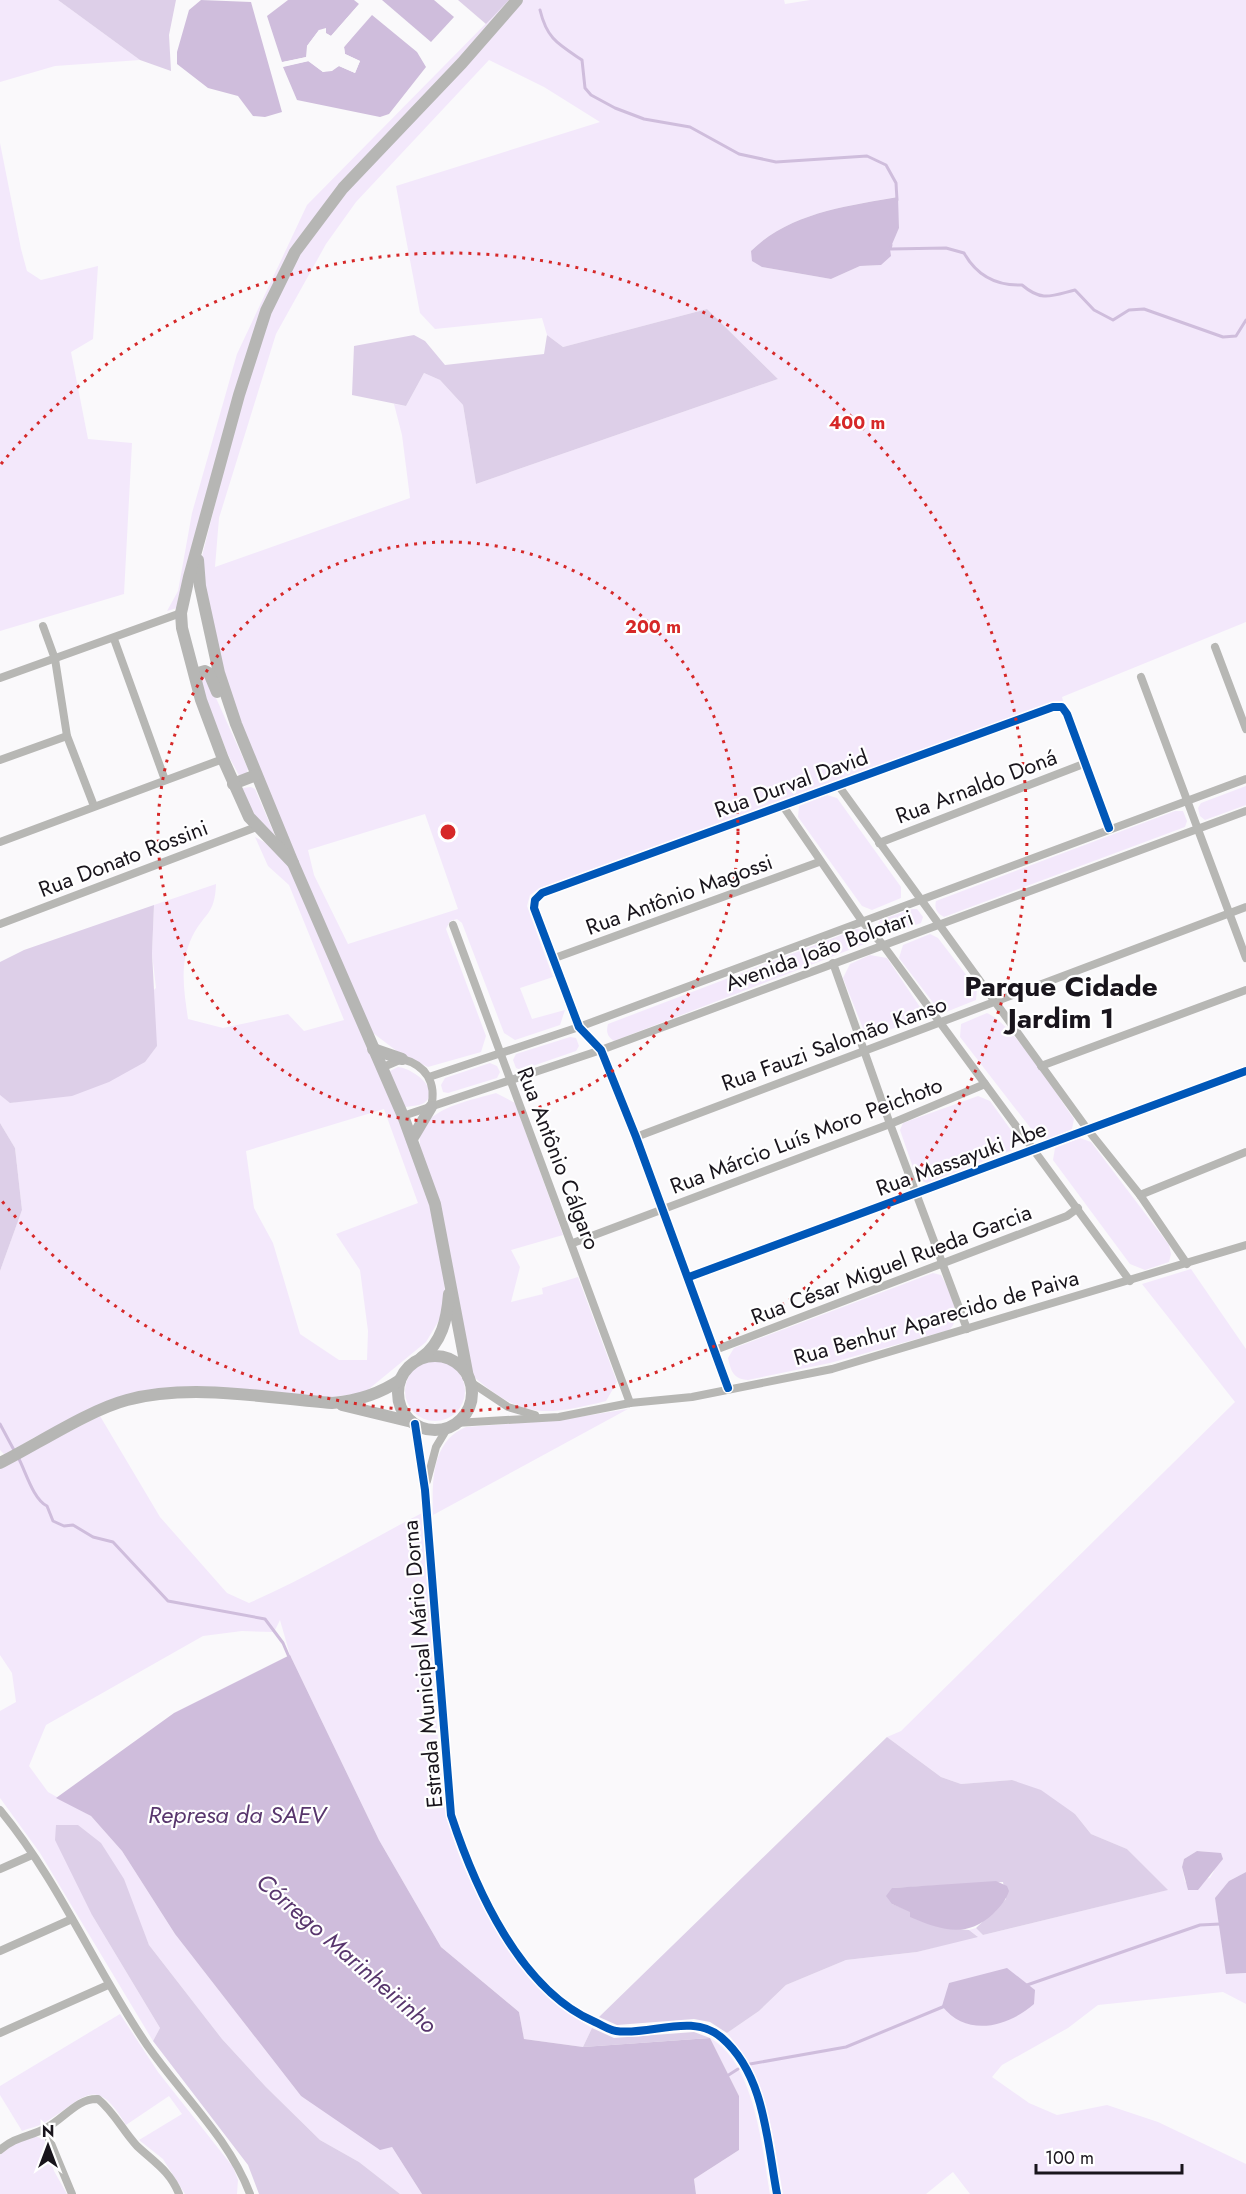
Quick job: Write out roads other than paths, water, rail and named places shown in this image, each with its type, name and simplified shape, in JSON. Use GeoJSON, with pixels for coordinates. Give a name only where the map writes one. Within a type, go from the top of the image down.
{"type":"FeatureCollection","features":[{"type":"Feature","properties":{"kind":"main road"},"geometry":{"type":"LineString","coordinates":[[292,863],[249,817],[233,784],[195,674],[182,628],[181,613],[242,384],[266,310],[295,252],[343,188],[462,63],[517,0]]}},
{"type":"Feature","properties":{"kind":"main road"},"geometry":{"type":"LineString","coordinates":[[5,1461],[113,1405],[141,1397],[202,1393],[332,1403],[414,1423],[426,1429],[452,1425],[467,1410],[471,1402],[469,1379],[435,1204],[403,1116],[292,863],[236,724],[219,673],[200,586],[198,552]]}},
{"type":"Feature","properties":{"kind":"main road"},"geometry":{"type":"LineString","coordinates":[[195,674],[205,671],[209,674],[225,712],[236,724]]}},
{"type":"Feature","properties":{"kind":"main road"},"geometry":{"type":"LineString","coordinates":[[233,784],[256,775]]}},
{"type":"Feature","properties":{"kind":"main road"},"geometry":{"type":"LineString","coordinates":[[373,1049],[402,1059]]}},
{"type":"Feature","properties":{"kind":"main road"},"geometry":{"type":"LineString","coordinates":[[412,1140],[431,1107]]}},
{"type":"Feature","properties":{"kind":"main road"},"geometry":{"type":"LineString","coordinates":[[414,1423],[402,1410],[398,1395],[400,1380],[408,1367],[431,1351],[443,1328],[447,1315],[450,1278]]}},
{"type":"Feature","properties":{"kind":"main road"},"geometry":{"type":"LineString","coordinates":[[420,1359],[434,1356],[448,1358],[460,1365],[469,1379]]}},
{"type":"Feature","properties":{"kind":"main road"},"geometry":{"type":"LineString","coordinates":[[332,1403],[353,1401],[369,1396],[400,1380]]}},
{"type":"Feature","properties":{"kind":"street"},"geometry":{"type":"LineString","coordinates":[[0,678],[114,639],[181,613]]}},
{"type":"Feature","properties":{"kind":"street"},"geometry":{"type":"LineString","coordinates":[[43,626],[55,659],[67,736],[94,806]]}},
{"type":"Feature","properties":{"kind":"street"},"geometry":{"type":"LineString","coordinates":[[114,639],[165,780]]}},
{"type":"Feature","properties":{"kind":"street"},"geometry":{"type":"LineString","coordinates":[[1215,647],[1246,729]]}},
{"type":"Feature","properties":{"kind":"street"},"geometry":{"type":"LineString","coordinates":[[1141,677],[1246,958]]}},
{"type":"Feature","properties":{"kind":"street","name":"Rua Durval David"},"geometry":{"type":"LineString","coordinates":[[552,959],[534,908],[535,900],[542,893],[1053,707],[1062,707],[1086,763]]}},
{"type":"Feature","properties":{"kind":"street"},"geometry":{"type":"LineString","coordinates":[[0,760],[67,736]]}},
{"type":"Feature","properties":{"kind":"street"},"geometry":{"type":"LineString","coordinates":[[0,842],[223,759]]}},
{"type":"Feature","properties":{"kind":"street"},"geometry":{"type":"LineString","coordinates":[[1086,763],[1110,828]]}},
{"type":"Feature","properties":{"kind":"street","name":"Rua Arnaldo Doná"},"geometry":{"type":"LineString","coordinates":[[879,843],[1086,763]]}},
{"type":"Feature","properties":{"kind":"street","name":"Avenida João Bolotari"},"geometry":{"type":"LineString","coordinates":[[429,1077],[579,1027],[1246,779]]}},
{"type":"Feature","properties":{"kind":"street"},"geometry":{"type":"LineString","coordinates":[[838,785],[940,924],[995,1004],[1088,1130],[1140,1195],[1187,1264]]}},
{"type":"Feature","properties":{"kind":"street"},"geometry":{"type":"LineString","coordinates":[[783,806],[861,921],[883,945],[1130,1281]]}},
{"type":"Feature","properties":{"kind":"street","name":"Avenida João Bolotari"},"geometry":{"type":"LineString","coordinates":[[403,1116],[601,1050],[1246,811]]}},
{"type":"Feature","properties":{"kind":"street","name":"Rua Donato Rossini"},"geometry":{"type":"LineString","coordinates":[[0,924],[259,826]]}},
{"type":"Feature","properties":{"kind":"street","name":"Rua Antônio Magossi"},"geometry":{"type":"LineString","coordinates":[[552,959],[819,862]]}},
{"type":"Feature","properties":{"kind":"street","name":"Rua Fauzi Salomão Kanso"},"geometry":{"type":"LineString","coordinates":[[636,1137],[1246,908]]}},
{"type":"Feature","properties":{"kind":"street","name":"Rua Antônio Cálgaro"},"geometry":{"type":"LineString","coordinates":[[453,925],[573,1243],[630,1403]]}},
{"type":"Feature","properties":{"kind":"street"},"geometry":{"type":"LineString","coordinates":[[552,959],[579,1027],[601,1050],[689,1277],[728,1388]]}},
{"type":"Feature","properties":{"kind":"street"},"geometry":{"type":"LineString","coordinates":[[833,963],[890,1124],[967,1329]]}},
{"type":"Feature","properties":{"kind":"street"},"geometry":{"type":"LineString","coordinates":[[1041,1066],[1246,990]]}},
{"type":"Feature","properties":{"kind":"street"},"geometry":{"type":"LineString","coordinates":[[381,1068],[402,1059],[413,1062],[429,1077],[434,1092],[431,1107]]}},
{"type":"Feature","properties":{"kind":"street","name":"Rua Massayuki Abe"},"geometry":{"type":"LineString","coordinates":[[689,1277],[1246,1071]]}},
{"type":"Feature","properties":{"kind":"street","name":"Rua Márcio Luís Moro Peichoto"},"geometry":{"type":"LineString","coordinates":[[573,1243],[890,1124],[985,1084]]}},
{"type":"Feature","properties":{"kind":"street"},"geometry":{"type":"LineString","coordinates":[[1140,1195],[1246,1152]]}},
{"type":"Feature","properties":{"kind":"street","name":"Rua César Miguel Rueda Garcia"},"geometry":{"type":"LineString","coordinates":[[715,1350],[1067,1216],[1078,1208]]}},
{"type":"Feature","properties":{"kind":"street","name":"Rua Benhur Aparecido de Paiva"},"geometry":{"type":"LineString","coordinates":[[452,1425],[559,1417],[630,1403],[692,1396],[832,1369],[1246,1245]]}},
{"type":"Feature","properties":{"kind":"street","name":"Rua Benhur Aparecido de Paiva"},"geometry":{"type":"LineString","coordinates":[[469,1379],[508,1407],[531,1414],[559,1417]]}},
{"type":"Feature","properties":{"kind":"street"},"geometry":{"type":"LineString","coordinates":[[414,1423],[425,1490]]}},
{"type":"Feature","properties":{"kind":"street"},"geometry":{"type":"LineString","coordinates":[[425,1490],[433,1456],[452,1425]]}},
{"type":"Feature","properties":{"kind":"street","name":"Estrada Municipal Mário Dorna"},"geometry":{"type":"LineString","coordinates":[[425,1490],[451,1815],[467,1861],[486,1901],[528,1966],[577,2014],[615,2031],[694,2025],[722,2037],[743,2065],[760,2103],[777,2194]]}},
{"type":"Feature","properties":{"kind":"street"},"geometry":{"type":"LineString","coordinates":[[0,1810],[33,1855],[108,1985],[148,2046],[240,2167],[250,2194]]}},
{"type":"Feature","properties":{"kind":"street"},"geometry":{"type":"LineString","coordinates":[[0,1869],[33,1855]]}},
{"type":"Feature","properties":{"kind":"street"},"geometry":{"type":"LineString","coordinates":[[0,1951],[72,1919]]}},
{"type":"Feature","properties":{"kind":"street"},"geometry":{"type":"LineString","coordinates":[[0,2033],[108,1985]]}},
{"type":"Feature","properties":{"kind":"street"},"geometry":{"type":"LineString","coordinates":[[0,2150],[26,2134],[45,2129],[77,2106],[92,2099],[98,2099],[108,2106],[137,2145],[170,2176],[179,2194]]}},
{"type":"Feature","properties":{"kind":"street"},"geometry":{"type":"LineString","coordinates":[[45,2129],[72,2194]]}},
{"type":"Feature","properties":{"kind":"water"},"geometry":{"type":"Polygon","coordinates":[[[201,0],[251,2],[282,112],[265,117],[253,116],[238,96],[208,88],[177,64],[177,52],[189,10],[201,0]]]}},
{"type":"Feature","properties":{"kind":"water"},"geometry":{"type":"Polygon","coordinates":[[[288,0],[354,0],[359,4],[331,36],[319,30],[307,46],[307,57],[282,62],[267,16],[288,0]]]}},
{"type":"Feature","properties":{"kind":"water"},"geometry":{"type":"Polygon","coordinates":[[[382,0],[434,0],[454,17],[431,42],[382,0]]]}},
{"type":"Feature","properties":{"kind":"water"},"geometry":{"type":"Polygon","coordinates":[[[372,15],[417,52],[426,67],[389,114],[380,117],[297,100],[283,67],[309,61],[323,72],[339,66],[355,73],[360,61],[345,54],[344,47],[372,15]]]}},
{"type":"Feature","properties":{"kind":"water"},"geometry":{"type":"Polygon","coordinates":[[[898,197],[899,228],[890,249],[891,256],[881,265],[860,266],[831,279],[762,267],[752,261],[751,251],[766,238],[801,220],[839,208],[898,197]]]}},
{"type":"Feature","properties":{"kind":"water","name":"Represa da SAEV"},"geometry":{"type":"Polygon","coordinates":[[[290,1655],[379,1840],[441,1947],[519,2012],[524,2039],[583,2047],[710,2038],[739,2096],[739,2150],[694,2179],[696,2194],[422,2194],[392,2147],[380,2150],[301,2096],[175,1934],[122,1851],[91,1816],[56,1798],[174,1713],[290,1655]]]}},
{"type":"Feature","properties":{"kind":"water"},"geometry":{"type":"Polygon","coordinates":[[[1197,1851],[1221,1853],[1223,1859],[1198,1890],[1188,1890],[1182,1867],[1184,1859],[1197,1851]]]}},
{"type":"Feature","properties":{"kind":"water"},"geometry":{"type":"Polygon","coordinates":[[[1246,1872],[1246,1973],[1226,1974],[1215,1898],[1229,1881],[1246,1872]]]}},
{"type":"Feature","properties":{"kind":"water"},"geometry":{"type":"Polygon","coordinates":[[[996,1881],[1007,1886],[1009,1891],[1000,1906],[983,1922],[963,1929],[953,1930],[932,1926],[910,1917],[910,1912],[892,1904],[886,1896],[892,1888],[996,1881]]]}},
{"type":"Feature","properties":{"kind":"water"},"geometry":{"type":"Polygon","coordinates":[[[1007,1968],[1035,1990],[1034,2004],[1012,2019],[987,2026],[975,2025],[952,2016],[942,2006],[949,1983],[1007,1968]]]}},
{"type":"Feature","properties":{"kind":"waterway"},"geometry":{"type":"LineString","coordinates":[[540,10],[546,28],[555,40],[582,60],[585,88],[591,95],[615,108],[644,119],[690,127],[739,154],[776,162],[867,156],[886,165],[896,183],[897,200]]}},
{"type":"Feature","properties":{"kind":"waterway"},"geometry":{"type":"LineString","coordinates":[[891,245],[890,249],[946,248],[964,253],[975,268],[988,278],[1004,284],[1022,285],[1041,296],[1053,296],[1075,290],[1094,310],[1113,320],[1129,310],[1144,309],[1223,337],[1236,336],[1246,320]]}},
{"type":"Feature","properties":{"kind":"waterway","name":"Córrego Marinheirinho"},"geometry":{"type":"LineString","coordinates":[[0,1424],[15,1452]]}},
{"type":"Feature","properties":{"kind":"waterway","name":"Córrego Marinheirinho"},"geometry":{"type":"LineString","coordinates":[[18,1457],[34,1491],[47,1506],[53,1521],[64,1526],[73,1525],[93,1537],[113,1542],[168,1601],[265,1619],[283,1643],[289,1657]]}},
{"type":"Feature","properties":{"kind":"waterway"},"geometry":{"type":"LineString","coordinates":[[1027,1985],[1200,1925],[1220,1924]]}},
{"type":"Feature","properties":{"kind":"waterway"},"geometry":{"type":"LineString","coordinates":[[750,2064],[846,2047],[945,2006]]}},
{"type":"Feature","properties":{"kind":"waterway"},"geometry":{"type":"LineString","coordinates":[[727,2076],[738,2069]]}},
{"type":"Feature","properties":{"kind":"district","name":"Parque Cidade Jardim 1"},"geometry":{"type":"Point","coordinates":[1061,1002]}}]}
